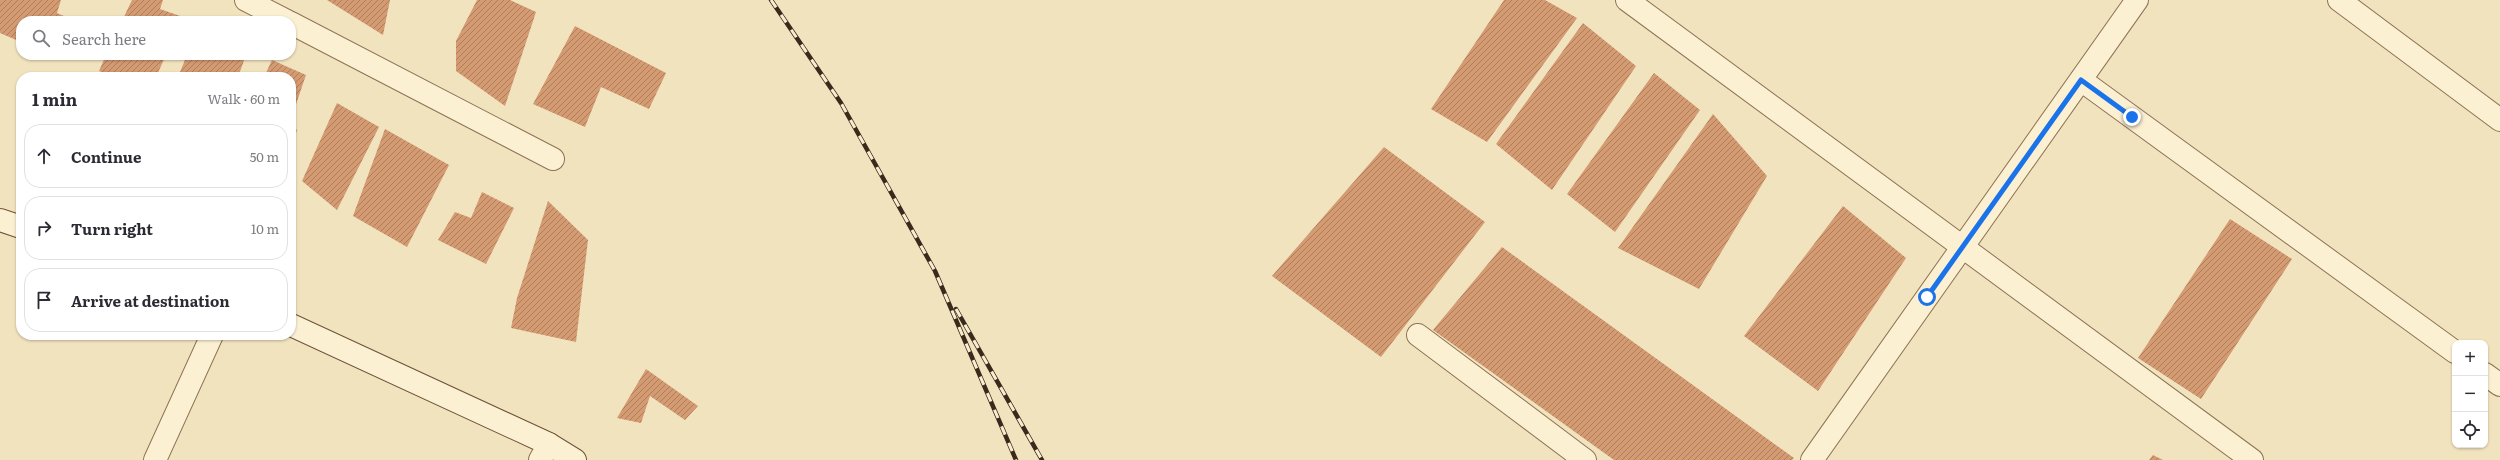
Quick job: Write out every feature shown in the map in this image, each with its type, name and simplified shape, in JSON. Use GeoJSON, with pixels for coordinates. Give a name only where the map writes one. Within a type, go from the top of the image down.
{"type":"FeatureCollection","features":[{"type":"Feature","properties":{"kind":"street"},"geometry":{"type":"LineString","coordinates":[[246,0],[276,16]]}},
{"type":"Feature","properties":{"kind":"street"},"geometry":{"type":"LineString","coordinates":[[1627,0],[2252,460]]}},
{"type":"Feature","properties":{"kind":"street"},"geometry":{"type":"LineString","coordinates":[[1812,460],[2137,0]]}},
{"type":"Feature","properties":{"kind":"street"},"geometry":{"type":"LineString","coordinates":[[2339,0],[2500,120]]}},
{"type":"Feature","properties":{"kind":"street"},"geometry":{"type":"LineString","coordinates":[[296,26],[553,159]]}},
{"type":"Feature","properties":{"kind":"street"},"geometry":{"type":"LineString","coordinates":[[2081,80],[2452,350]]}},
{"type":"Feature","properties":{"kind":"street"},"geometry":{"type":"LineString","coordinates":[[0,220],[16,225]]}},
{"type":"Feature","properties":{"kind":"street"},"geometry":{"type":"LineString","coordinates":[[296,328],[544,452],[575,460]]}},
{"type":"Feature","properties":{"kind":"street"},"geometry":{"type":"LineString","coordinates":[[1418,335],[1585,460]]}},
{"type":"Feature","properties":{"kind":"street"},"geometry":{"type":"LineString","coordinates":[[155,460],[210,340]]}},
{"type":"Feature","properties":{"kind":"street"},"geometry":{"type":"LineString","coordinates":[[2488,376],[2500,385]]}},
{"type":"Feature","properties":{"kind":"building"},"geometry":{"type":"Polygon","coordinates":[[[0,0],[61,0],[57,13],[64,16],[16,16],[16,40],[0,33],[0,0]]]}},
{"type":"Feature","properties":{"kind":"building"},"geometry":{"type":"Polygon","coordinates":[[[132,0],[163,0],[160,9],[180,16],[124,16],[132,0]]]}},
{"type":"Feature","properties":{"kind":"building"},"geometry":{"type":"Polygon","coordinates":[[[327,0],[390,0],[383,35],[327,0]]]}},
{"type":"Feature","properties":{"kind":"building"},"geometry":{"type":"Polygon","coordinates":[[[477,0],[510,0],[536,12],[505,106],[456,71],[456,41],[477,0]]]}},
{"type":"Feature","properties":{"kind":"building"},"geometry":{"type":"Polygon","coordinates":[[[1504,0],[1545,0],[1577,18],[1487,142],[1431,109],[1504,0]]]}},
{"type":"Feature","properties":{"kind":"building"},"geometry":{"type":"Polygon","coordinates":[[[1583,23],[1636,66],[1552,190],[1496,144],[1583,23]]]}},
{"type":"Feature","properties":{"kind":"building"},"geometry":{"type":"Polygon","coordinates":[[[575,26],[666,73],[649,109],[601,87],[585,127],[533,104],[575,26]]]}},
{"type":"Feature","properties":{"kind":"building"},"geometry":{"type":"Polygon","coordinates":[[[104,60],[164,60],[158,72],[99,71],[104,60]]]}},
{"type":"Feature","properties":{"kind":"building"},"geometry":{"type":"Polygon","coordinates":[[[185,60],[244,60],[240,72],[180,72],[185,60]]]}},
{"type":"Feature","properties":{"kind":"building"},"geometry":{"type":"Polygon","coordinates":[[[272,60],[306,75],[296,104],[296,72],[266,72],[272,60]]]}},
{"type":"Feature","properties":{"kind":"building"},"geometry":{"type":"Polygon","coordinates":[[[1654,73],[1700,110],[1615,232],[1567,194],[1654,73]]]}},
{"type":"Feature","properties":{"kind":"building"},"geometry":{"type":"Polygon","coordinates":[[[337,103],[379,127],[337,210],[302,181],[337,103]]]}},
{"type":"Feature","properties":{"kind":"building"},"geometry":{"type":"Polygon","coordinates":[[[1713,114],[1767,176],[1699,289],[1618,248],[1713,114]]]}},
{"type":"Feature","properties":{"kind":"building"},"geometry":{"type":"Polygon","coordinates":[[[385,129],[449,165],[407,247],[353,216],[385,129]]]}},
{"type":"Feature","properties":{"kind":"building"},"geometry":{"type":"Polygon","coordinates":[[[1384,147],[1485,222],[1381,357],[1272,276],[1384,147]]]}},
{"type":"Feature","properties":{"kind":"building"},"geometry":{"type":"Polygon","coordinates":[[[482,192],[514,208],[486,264],[438,240],[455,212],[471,218],[482,192]]]}},
{"type":"Feature","properties":{"kind":"building"},"geometry":{"type":"Polygon","coordinates":[[[548,201],[588,240],[576,342],[511,328],[517,298],[548,201]]]}},
{"type":"Feature","properties":{"kind":"building"},"geometry":{"type":"Polygon","coordinates":[[[1843,206],[1906,258],[1818,391],[1744,336],[1843,206]]]}},
{"type":"Feature","properties":{"kind":"building"},"geometry":{"type":"Polygon","coordinates":[[[2230,219],[2292,259],[2201,399],[2138,358],[2230,219]]]}},
{"type":"Feature","properties":{"kind":"building"},"geometry":{"type":"Polygon","coordinates":[[[1502,247],[1794,458],[1792,460],[1614,460],[1433,330],[1502,247]]]}},
{"type":"Feature","properties":{"kind":"building"},"geometry":{"type":"Polygon","coordinates":[[[646,369],[698,406],[685,420],[650,396],[641,423],[617,418],[646,369]]]}},
{"type":"Feature","properties":{"kind":"building"},"geometry":{"type":"Polygon","coordinates":[[[2153,455],[2163,460],[2149,460],[2153,455]]]}},
{"type":"Feature","properties":{"kind":"railway"},"geometry":{"type":"LineString","coordinates":[[771,0],[841,103],[935,271],[1016,460]]}},
{"type":"Feature","properties":{"kind":"railway"},"geometry":{"type":"LineString","coordinates":[[956,309],[1042,460]]}},
{"type":"Feature","properties":{"kind":"route"},"geometry":{"type":"LineString","coordinates":[[1927,297],[2081,80],[2132,117]]}}]}
